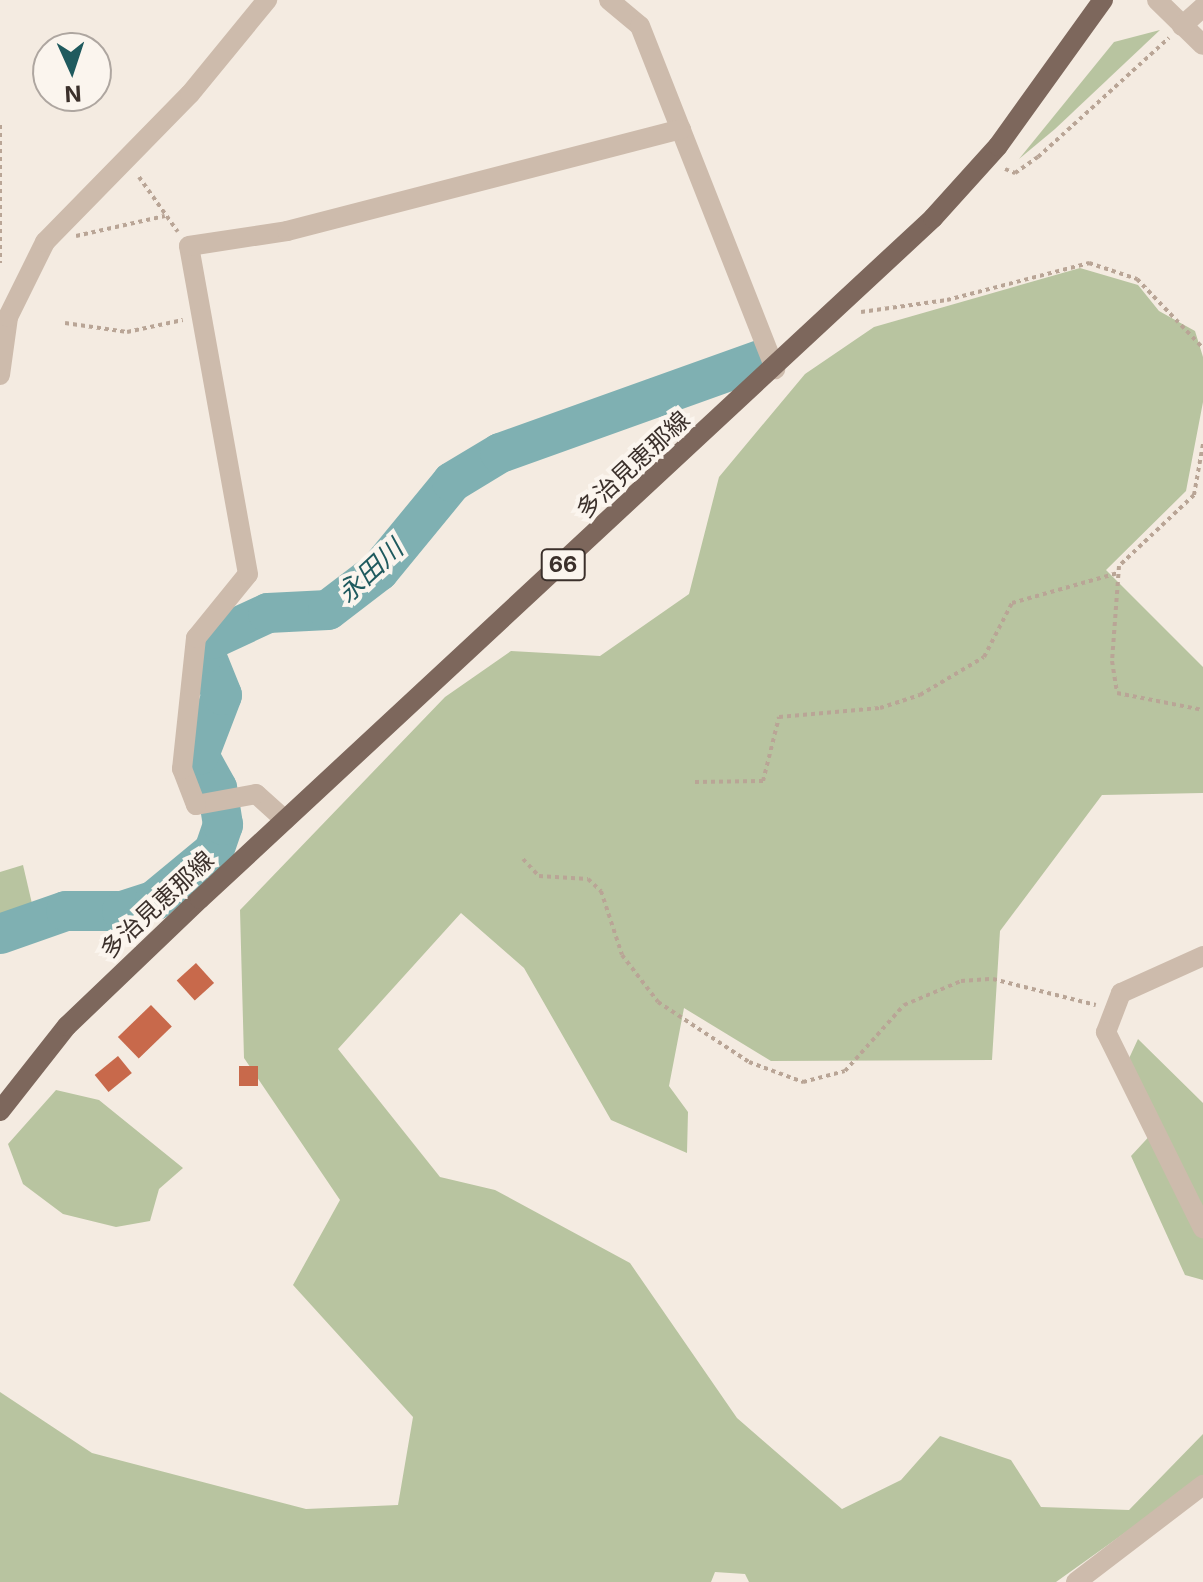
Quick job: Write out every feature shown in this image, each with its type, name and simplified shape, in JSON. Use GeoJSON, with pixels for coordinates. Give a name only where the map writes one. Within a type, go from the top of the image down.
{"type":"FeatureCollection","features":[{"type":"Feature","properties":{"kind":"main road","name":"多治見恵那線"},"geometry":{"type":"LineString","coordinates":[[0,1111],[67,1026],[285,820],[848,300],[984,162],[1103,0]]}},
{"type":"Feature","properties":{"kind":"street"},"geometry":{"type":"LineString","coordinates":[[0,375],[24,273],[63,225],[125,163],[267,0]]}},
{"type":"Feature","properties":{"kind":"street"},"geometry":{"type":"LineString","coordinates":[[609,0],[640,26],[775,369]]}},
{"type":"Feature","properties":{"kind":"street"},"geometry":{"type":"LineString","coordinates":[[1157,0],[1203,45]]}},
{"type":"Feature","properties":{"kind":"street"},"geometry":{"type":"LineString","coordinates":[[1182,26],[1203,7]]}},
{"type":"Feature","properties":{"kind":"street"},"geometry":{"type":"LineString","coordinates":[[285,820],[256,794],[196,805],[182,769],[196,638],[248,574],[189,246],[287,231],[681,129]]}},
{"type":"Feature","properties":{"kind":"street"},"geometry":{"type":"LineString","coordinates":[[1203,956],[1141,980],[1112,1008],[1108,1046],[1203,1228]]}},
{"type":"Feature","properties":{"kind":"street"},"geometry":{"type":"LineString","coordinates":[[1076,1582],[1203,1485]]}},
{"type":"Feature","properties":{"kind":"path"},"geometry":{"type":"LineString","coordinates":[[984,162],[1015,173],[1182,26]]}},
{"type":"Feature","properties":{"kind":"path"},"geometry":{"type":"LineString","coordinates":[[0,125],[0,263]]}},
{"type":"Feature","properties":{"kind":"path"},"geometry":{"type":"LineString","coordinates":[[125,163],[189,246]]}},
{"type":"Feature","properties":{"kind":"path"},"geometry":{"type":"LineString","coordinates":[[63,225],[80,239],[165,216]]}},
{"type":"Feature","properties":{"kind":"path"},"geometry":{"type":"LineString","coordinates":[[848,300],[860,312],[925,304],[1089,263],[1137,279],[1203,348]]}},
{"type":"Feature","properties":{"kind":"path"},"geometry":{"type":"LineString","coordinates":[[65,323],[127,332],[201,316]]}},
{"type":"Feature","properties":{"kind":"path"},"geometry":{"type":"LineString","coordinates":[[1203,444],[1194,495],[1131,551],[1118,573],[1112,661],[1117,693],[1203,710]]}},
{"type":"Feature","properties":{"kind":"path"},"geometry":{"type":"LineString","coordinates":[[695,782],[763,781],[779,717],[880,708],[920,695],[984,657],[1012,603],[1118,573]]}},
{"type":"Feature","properties":{"kind":"path"},"geometry":{"type":"LineString","coordinates":[[523,859],[539,876],[588,879],[601,891],[622,955],[658,1002],[749,1062],[803,1082],[845,1071],[904,1005],[961,981],[993,979],[1112,1008]]}},
{"type":"Feature","properties":{"kind":"green space"},"geometry":{"type":"Polygon","coordinates":[[[1160,30],[1055,129],[1019,159],[1114,42],[1160,30]]]}},
{"type":"Feature","properties":{"kind":"green space"},"geometry":{"type":"Polygon","coordinates":[[[1080,268],[1138,285],[1159,311],[1195,331],[1203,357],[1203,402],[1186,491],[1106,570],[1203,667],[1203,793],[1102,795],[1000,931],[992,1060],[771,1061],[684,1008],[669,1086],[688,1112],[687,1153],[611,1120],[524,968],[461,913],[338,1049],[440,1177],[495,1190],[630,1263],[737,1418],[842,1509],[901,1480],[940,1436],[1011,1460],[1041,1507],[1129,1510],[1203,1434],[1203,1477],[1056,1582],[749,1582],[745,1574],[715,1572],[711,1582],[0,1582],[0,1392],[92,1453],[306,1509],[398,1505],[413,1417],[293,1285],[340,1200],[244,1058],[240,910],[445,697],[511,651],[600,656],[689,594],[719,477],[805,374],[874,327],[1080,268]]]}},
{"type":"Feature","properties":{"kind":"green space"},"geometry":{"type":"Polygon","coordinates":[[[23,865],[33,908],[0,923],[0,872],[23,865]]]}},
{"type":"Feature","properties":{"kind":"green space"},"geometry":{"type":"Polygon","coordinates":[[[1138,1039],[1203,1103],[1203,1280],[1185,1275],[1131,1156],[1156,1129],[1125,1067],[1138,1039]]]}},
{"type":"Feature","properties":{"kind":"green space"},"geometry":{"type":"Polygon","coordinates":[[[56,1090],[99,1100],[183,1168],[159,1189],[150,1221],[116,1227],[63,1214],[23,1184],[8,1144],[56,1090]]]}},
{"type":"Feature","properties":{"kind":"building"},"geometry":{"type":"Polygon","coordinates":[[[196,963],[214,983],[195,1000],[177,980],[196,963]]]}},
{"type":"Feature","properties":{"kind":"building"},"geometry":{"type":"Polygon","coordinates":[[[151,1005],[172,1027],[139,1059],[118,1037],[151,1005]]]}},
{"type":"Feature","properties":{"kind":"building"},"geometry":{"type":"Polygon","coordinates":[[[118,1056],[132,1073],[109,1092],[95,1075],[118,1056]]]}},
{"type":"Feature","properties":{"kind":"building"},"geometry":{"type":"Polygon","coordinates":[[[239,1066],[258,1066],[258,1086],[239,1086],[239,1066]]]}},
{"type":"Feature","properties":{"kind":"waterway","name":"永田川"},"geometry":{"type":"LineString","coordinates":[[0,934],[66,911],[122,911],[155,900],[214,851],[223,825],[217,788],[199,755],[222,695],[205,653],[212,639],[268,613],[328,610],[379,571],[452,482],[500,453],[760,360]]}}]}
